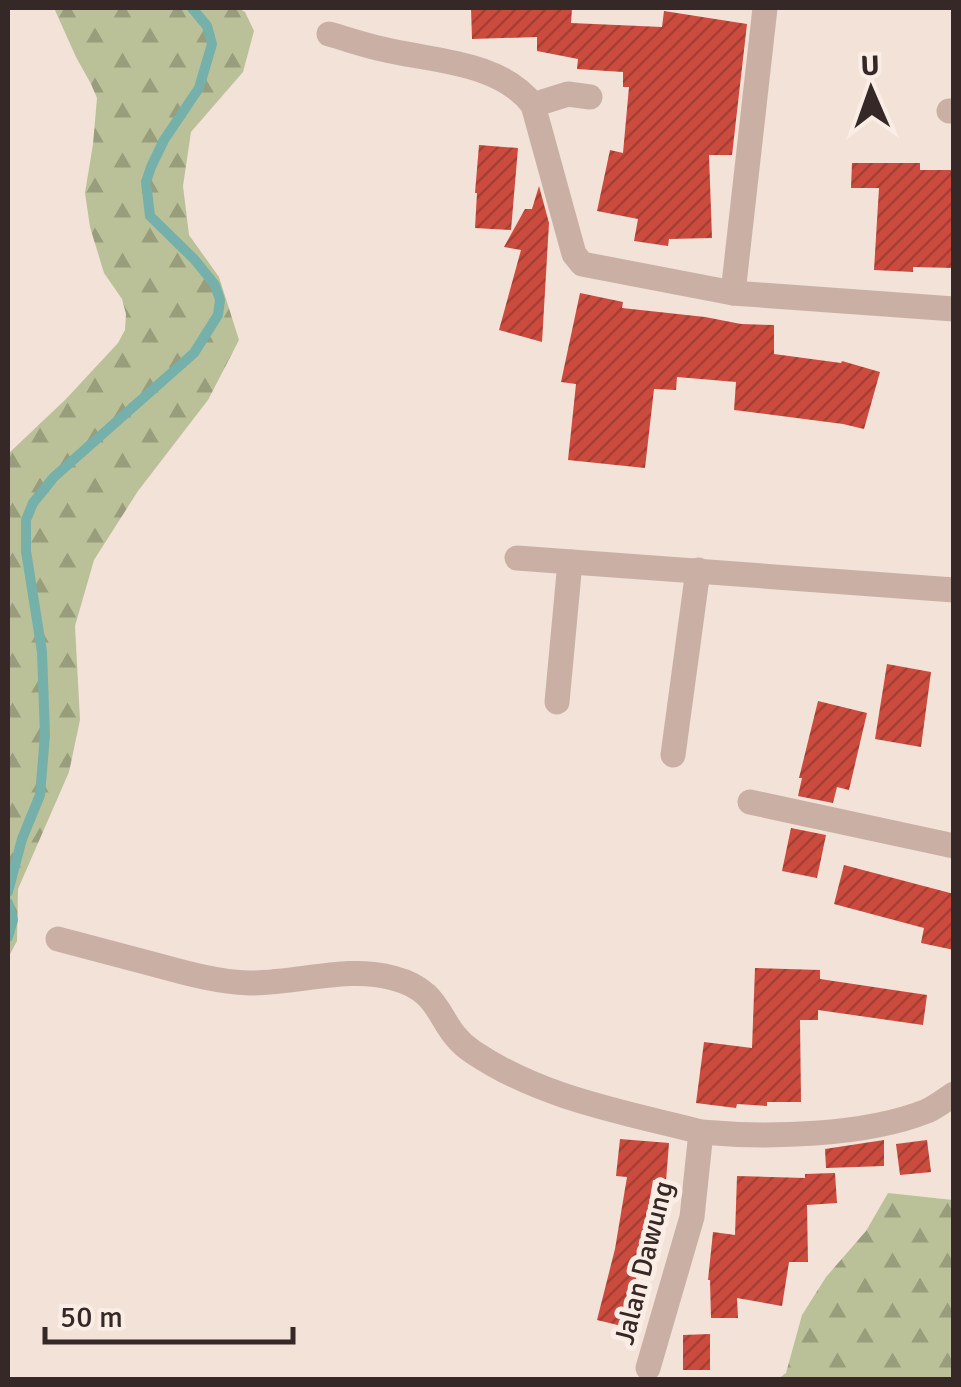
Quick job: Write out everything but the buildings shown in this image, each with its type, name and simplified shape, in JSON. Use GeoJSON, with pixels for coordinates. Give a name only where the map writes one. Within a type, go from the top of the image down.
{"type":"FeatureCollection","features":[{"type":"Feature","properties":{"kind":"street"},"geometry":{"type":"LineString","coordinates":[[733,293],[765,8]]}},
{"type":"Feature","properties":{"kind":"street"},"geometry":{"type":"LineString","coordinates":[[330,34],[382,49],[461,64],[515,85],[533,105],[577,260],[592,268],[733,293],[954,308]]}},
{"type":"Feature","properties":{"kind":"street"},"geometry":{"type":"LineString","coordinates":[[533,105],[563,95],[590,97]]}},
{"type":"Feature","properties":{"kind":"street"},"geometry":{"type":"LineString","coordinates":[[517,558],[954,590]]}},
{"type":"Feature","properties":{"kind":"street"},"geometry":{"type":"LineString","coordinates":[[557,702],[570,562]]}},
{"type":"Feature","properties":{"kind":"street"},"geometry":{"type":"LineString","coordinates":[[673,755],[698,570]]}},
{"type":"Feature","properties":{"kind":"street"},"geometry":{"type":"LineString","coordinates":[[750,802],[954,846]]}},
{"type":"Feature","properties":{"kind":"street"},"geometry":{"type":"LineString","coordinates":[[58,939],[205,978],[247,983],[364,972],[391,977],[418,986],[468,1050],[500,1069],[569,1099],[701,1132],[762,1135],[864,1127],[930,1110],[954,1094]]}},
{"type":"Feature","properties":{"kind":"street","name":"Jalan Dawung"},"geometry":{"type":"LineString","coordinates":[[648,1368],[692,1216],[701,1132]]}},
{"type":"Feature","properties":{"kind":"green space"},"geometry":{"type":"Polygon","coordinates":[[[54,8],[238,8],[245,12],[254,31],[243,72],[191,132],[183,186],[189,235],[219,277],[239,340],[208,400],[138,491],[94,560],[75,626],[80,720],[69,772],[18,889],[17,941],[8,958],[8,454],[118,343],[125,330],[126,314],[122,299],[104,273],[85,193],[97,98],[54,8]]]}},
{"type":"Feature","properties":{"kind":"green space"},"geometry":{"type":"Polygon","coordinates":[[[888,1193],[953,1200],[953,1379],[778,1379],[786,1373],[802,1315],[826,1277],[866,1231],[888,1193]]]}},
{"type":"Feature","properties":{"kind":"waterway"},"geometry":{"type":"LineString","coordinates":[[8,892],[22,839],[40,795],[45,735],[42,652],[26,551],[26,520],[33,503],[54,477],[194,353],[218,315],[220,300],[215,285],[150,216],[146,182],[164,140],[199,88],[212,44],[207,26],[192,8]]}},
{"type":"Feature","properties":{"kind":"waterway"},"geometry":{"type":"LineString","coordinates":[[8,903],[13,920],[8,937]]}}]}
